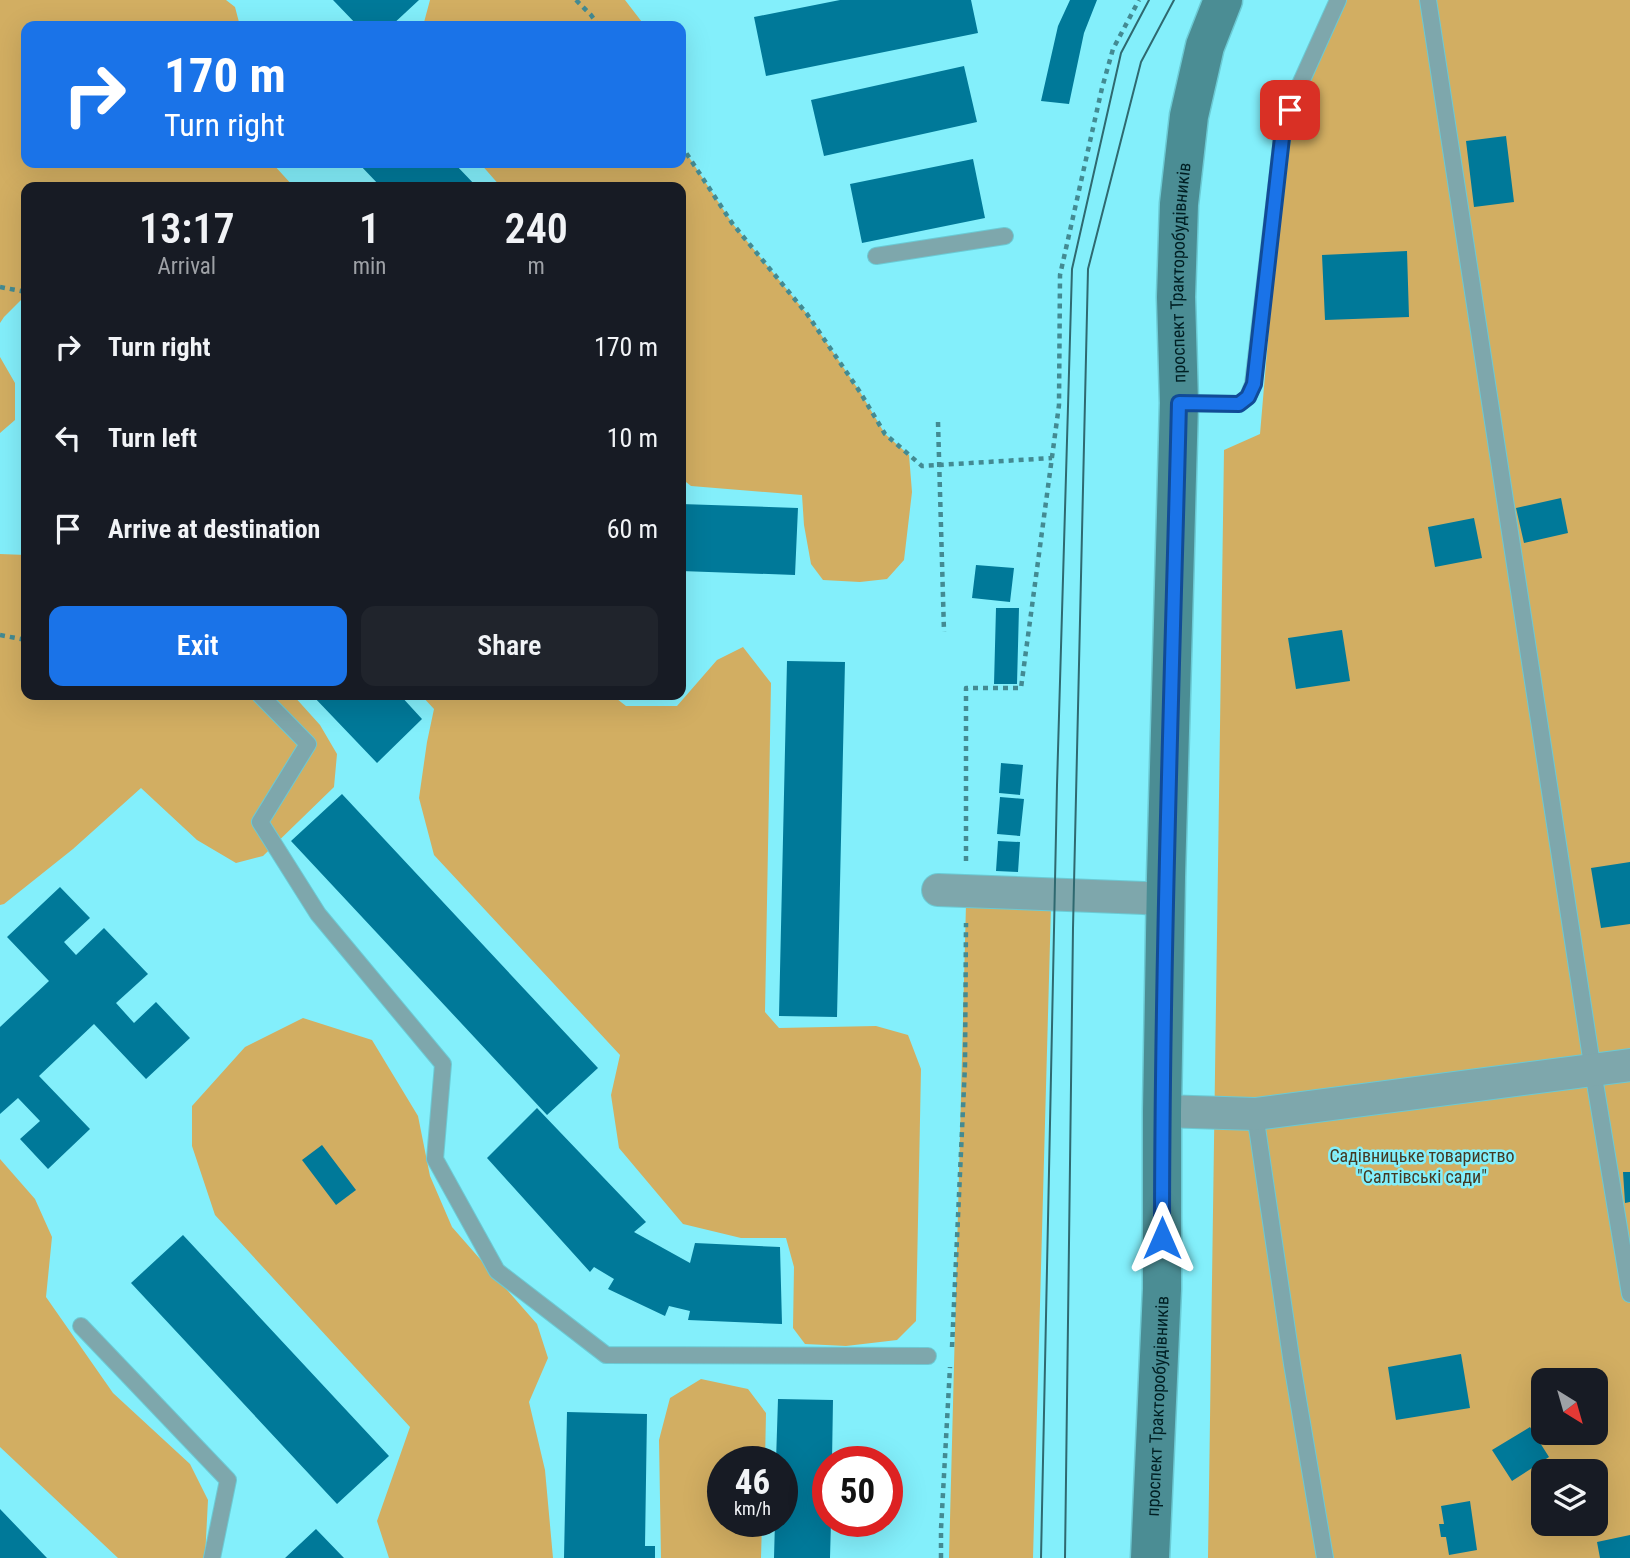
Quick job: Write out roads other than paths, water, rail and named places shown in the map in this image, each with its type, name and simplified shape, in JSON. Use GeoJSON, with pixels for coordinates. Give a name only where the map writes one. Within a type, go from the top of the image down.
{"type":"FeatureCollection","features":[{"type":"Feature","properties":{"kind":"main road","name":"проспект Тракторобудівників"},"geometry":{"type":"LineString","coordinates":[[1150,1558],[1162,1289],[1161,1111],[1179,403],[1176,297],[1179,204],[1189,116],[1205,46],[1223,0]]}},
{"type":"Feature","properties":{"kind":"street"},"geometry":{"type":"LineString","coordinates":[[952,890],[1165,900]]}},
{"type":"Feature","properties":{"kind":"street"},"geometry":{"type":"LineString","coordinates":[[1161,1111],[1255,1114],[1630,1065]]}},
{"type":"Feature","properties":{"kind":"lane"},"geometry":{"type":"LineString","coordinates":[[1179,403],[1239,404],[1248,397],[1254,384],[1283,129],[1338,0]]}},
{"type":"Feature","properties":{"kind":"lane"},"geometry":{"type":"LineString","coordinates":[[1428,0],[1593,1070],[1630,1293]]}},
{"type":"Feature","properties":{"kind":"lane"},"geometry":{"type":"LineString","coordinates":[[876,256],[1004,236]]}},
{"type":"Feature","properties":{"kind":"lane"},"geometry":{"type":"LineString","coordinates":[[265,700],[308,744],[260,822],[318,914],[443,1065],[435,1159],[498,1271],[606,1355],[928,1356]]}},
{"type":"Feature","properties":{"kind":"lane"},"geometry":{"type":"LineString","coordinates":[[1255,1114],[1290,1351],[1325,1558]]}},
{"type":"Feature","properties":{"kind":"lane"},"geometry":{"type":"LineString","coordinates":[[81,1326],[228,1480],[212,1558]]}},
{"type":"Feature","properties":{"kind":"tram line"},"geometry":{"type":"LineString","coordinates":[[1041,1558],[1057,785],[1072,269],[1121,53],[1149,0]]}},
{"type":"Feature","properties":{"kind":"tram line"},"geometry":{"type":"LineString","coordinates":[[1065,1558],[1073,928],[1088,269],[1141,62],[1174,0]]}},
{"type":"Feature","properties":{"kind":"park label","name":"Садівницьке товариство \"Салтівські сади\""},"geometry":{"type":"Point","coordinates":[1422,1165]}}]}
